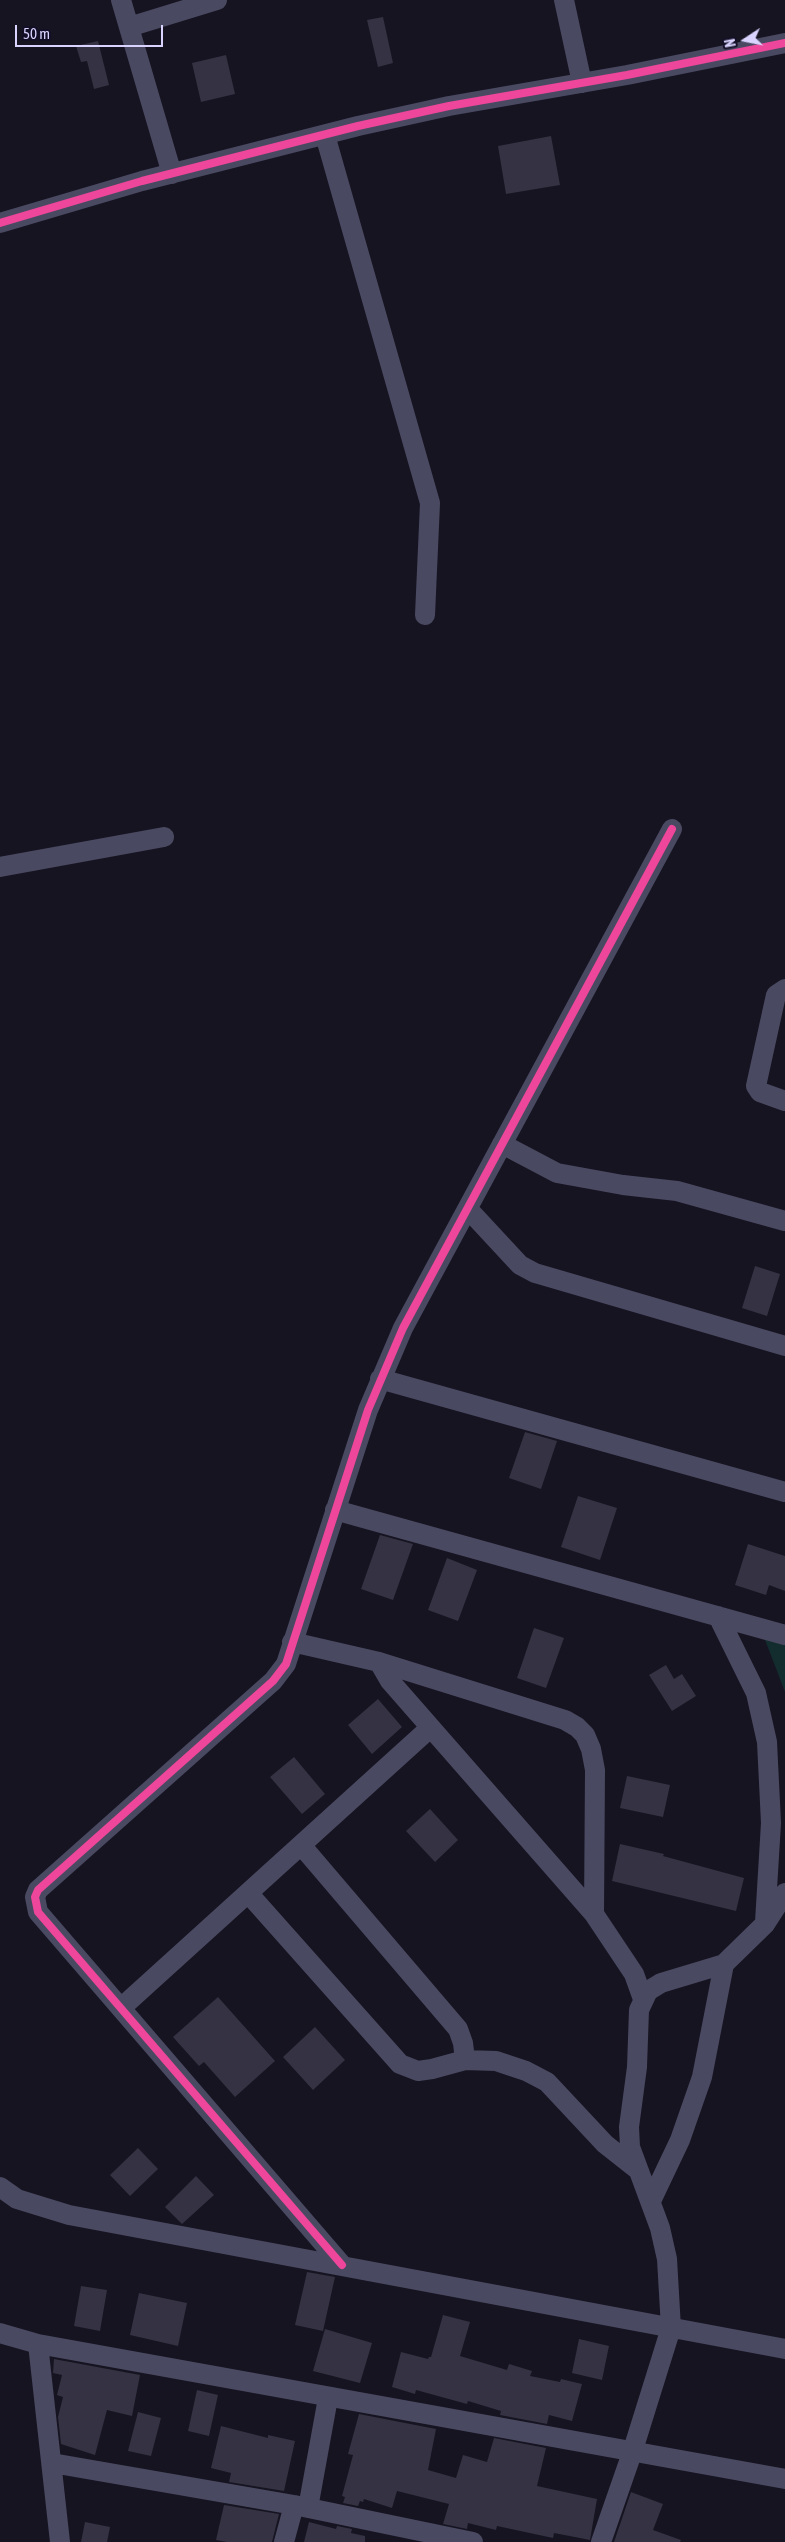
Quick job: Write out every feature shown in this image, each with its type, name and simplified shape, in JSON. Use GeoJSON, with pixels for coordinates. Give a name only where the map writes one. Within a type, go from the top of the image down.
{"type":"FeatureCollection","features":[{"type":"Feature","properties":{"kind":"street"},"geometry":{"type":"LineString","coordinates":[[120,0],[172,174]]}},
{"type":"Feature","properties":{"kind":"street"},"geometry":{"type":"LineString","coordinates":[[129,27],[217,0]]}},
{"type":"Feature","properties":{"kind":"street"},"geometry":{"type":"LineString","coordinates":[[564,0],[582,83]]}},
{"type":"Feature","properties":{"kind":"street"},"geometry":{"type":"LineString","coordinates":[[0,223],[172,174],[325,134],[449,106],[582,83],[785,43]]}},
{"type":"Feature","properties":{"kind":"street"},"geometry":{"type":"LineString","coordinates":[[325,134],[430,504],[426,615]]}},
{"type":"Feature","properties":{"kind":"street"},"geometry":{"type":"LineString","coordinates":[[342,2265],[38,1912],[35,1903],[38,1890],[273,1681],[286,1664],[335,1510],[380,1378],[403,1328],[672,829]]}},
{"type":"Feature","properties":{"kind":"street"},"geometry":{"type":"LineString","coordinates":[[0,867],[164,837]]}},
{"type":"Feature","properties":{"kind":"street"},"geometry":{"type":"LineString","coordinates":[[785,989],[776,995],[756,1086],[760,1092],[785,1101]]}},
{"type":"Feature","properties":{"kind":"street"},"geometry":{"type":"LineString","coordinates":[[502,1144],[556,1173],[623,1185],[677,1191],[785,1221]]}},
{"type":"Feature","properties":{"kind":"street"},"geometry":{"type":"LineString","coordinates":[[468,1208],[520,1265],[535,1273],[785,1346]]}},
{"type":"Feature","properties":{"kind":"street"},"geometry":{"type":"LineString","coordinates":[[380,1378],[785,1492]]}},
{"type":"Feature","properties":{"kind":"street"},"geometry":{"type":"LineString","coordinates":[[335,1510],[785,1635]]}},
{"type":"Feature","properties":{"kind":"street"},"geometry":{"type":"LineString","coordinates":[[718,1616],[756,1693],[767,1742],[770,1823],[765,1924]]}},
{"type":"Feature","properties":{"kind":"street"},"geometry":{"type":"LineString","coordinates":[[292,1642],[379,1662],[565,1720],[585,1735],[591,1749],[595,1770],[594,1914]]}},
{"type":"Feature","properties":{"kind":"street"},"geometry":{"type":"LineString","coordinates":[[379,1662],[390,1681],[430,1728],[594,1914],[634,1974],[643,1999]]}},
{"type":"Feature","properties":{"kind":"street"},"geometry":{"type":"LineString","coordinates":[[121,2008],[430,1728]]}},
{"type":"Feature","properties":{"kind":"street"},"geometry":{"type":"LineString","coordinates":[[301,1846],[458,2029],[464,2042],[464,2060]]}},
{"type":"Feature","properties":{"kind":"street"},"geometry":{"type":"LineString","coordinates":[[248,1893],[400,2064],[418,2071],[464,2060],[496,2062],[526,2071],[547,2082],[605,2144],[638,2170]]}},
{"type":"Feature","properties":{"kind":"street"},"geometry":{"type":"LineString","coordinates":[[601,2542],[632,2453],[671,2328],[666,2259],[660,2228],[630,2147],[629,2127],[638,2067],[639,2010],[648,1991],[661,1984],[724,1964],[765,1924],[785,1893]]}},
{"type":"Feature","properties":{"kind":"street"},"geometry":{"type":"LineString","coordinates":[[651,2201],[680,2140],[702,2077],[724,1964]]}},
{"type":"Feature","properties":{"kind":"street"},"geometry":{"type":"LineString","coordinates":[[0,2188],[36,2206],[69,2215],[785,2348]]}},
{"type":"Feature","properties":{"kind":"street"},"geometry":{"type":"LineString","coordinates":[[0,2333],[38,2344],[328,2398],[785,2479]]}},
{"type":"Feature","properties":{"kind":"street"},"geometry":{"type":"LineString","coordinates":[[38,2344],[60,2542]]}},
{"type":"Feature","properties":{"kind":"street"},"geometry":{"type":"LineString","coordinates":[[284,2542],[301,2507],[328,2398]]}},
{"type":"Feature","properties":{"kind":"street"},"geometry":{"type":"LineString","coordinates":[[52,2462],[301,2507],[473,2542]]}},
{"type":"Feature","properties":{"kind":"green space"},"geometry":{"type":"Polygon","coordinates":[[[757,1619],[785,1625],[785,1692],[757,1619]]]}},
{"type":"Feature","properties":{"kind":"building"},"geometry":{"type":"Polygon","coordinates":[[[383,17],[393,63],[378,67],[367,20],[383,17]]]}},
{"type":"Feature","properties":{"kind":"building"},"geometry":{"type":"Polygon","coordinates":[[[98,41],[109,85],[94,89],[87,61],[81,62],[76,46],[98,41]]]}},
{"type":"Feature","properties":{"kind":"building"},"geometry":{"type":"Polygon","coordinates":[[[226,55],[235,94],[201,102],[192,63],[226,55]]]}},
{"type":"Feature","properties":{"kind":"building"},"geometry":{"type":"Polygon","coordinates":[[[551,136],[560,185],[506,194],[498,146],[551,136]]]}},
{"type":"Feature","properties":{"kind":"building"},"geometry":{"type":"Polygon","coordinates":[[[755,1266],[780,1274],[767,1316],[742,1308],[755,1266]]]}},
{"type":"Feature","properties":{"kind":"building"},"geometry":{"type":"Polygon","coordinates":[[[525,1432],[557,1441],[541,1489],[509,1478],[525,1432]]]}},
{"type":"Feature","properties":{"kind":"building"},"geometry":{"type":"Polygon","coordinates":[[[578,1496],[617,1508],[600,1560],[561,1547],[578,1496]]]}},
{"type":"Feature","properties":{"kind":"building"},"geometry":{"type":"Polygon","coordinates":[[[380,1535],[413,1544],[393,1600],[361,1589],[380,1535]]]}},
{"type":"Feature","properties":{"kind":"building"},"geometry":{"type":"Polygon","coordinates":[[[748,1544],[785,1556],[785,1591],[769,1585],[766,1595],[735,1585],[748,1544]]]}},
{"type":"Feature","properties":{"kind":"building"},"geometry":{"type":"Polygon","coordinates":[[[447,1558],[477,1570],[458,1621],[428,1610],[447,1558]]]}},
{"type":"Feature","properties":{"kind":"building"},"geometry":{"type":"Polygon","coordinates":[[[534,1628],[564,1638],[546,1688],[517,1678],[534,1628]]]}},
{"type":"Feature","properties":{"kind":"building"},"geometry":{"type":"Polygon","coordinates":[[[666,1665],[674,1679],[682,1674],[696,1696],[672,1711],[649,1675],[666,1665]]]}},
{"type":"Feature","properties":{"kind":"building"},"geometry":{"type":"Polygon","coordinates":[[[378,1699],[402,1727],[372,1754],[348,1725],[378,1699]]]}},
{"type":"Feature","properties":{"kind":"building"},"geometry":{"type":"Polygon","coordinates":[[[294,1757],[325,1794],[302,1814],[270,1777],[294,1757]]]}},
{"type":"Feature","properties":{"kind":"building"},"geometry":{"type":"Polygon","coordinates":[[[627,1776],[670,1785],[663,1817],[620,1808],[627,1776]]]}},
{"type":"Feature","properties":{"kind":"building"},"geometry":{"type":"Polygon","coordinates":[[[430,1809],[458,1840],[435,1862],[406,1831],[430,1809]]]}},
{"type":"Feature","properties":{"kind":"building"},"geometry":{"type":"Polygon","coordinates":[[[620,1844],[664,1854],[663,1856],[744,1878],[736,1911],[612,1881],[620,1844]]]}},
{"type":"Feature","properties":{"kind":"building"},"geometry":{"type":"Polygon","coordinates":[[[218,1997],[275,2061],[235,2097],[204,2062],[199,2066],[173,2037],[218,1997]]]}},
{"type":"Feature","properties":{"kind":"building"},"geometry":{"type":"Polygon","coordinates":[[[315,2027],[345,2060],[313,2090],[283,2057],[315,2027]]]}},
{"type":"Feature","properties":{"kind":"building"},"geometry":{"type":"Polygon","coordinates":[[[138,2148],[158,2169],[130,2196],[110,2175],[138,2148]]]}},
{"type":"Feature","properties":{"kind":"building"},"geometry":{"type":"Polygon","coordinates":[[[196,2176],[214,2195],[182,2224],[165,2207],[196,2176]]]}},
{"type":"Feature","properties":{"kind":"building"},"geometry":{"type":"Polygon","coordinates":[[[307,2272],[335,2277],[323,2331],[295,2325],[307,2272]]]}},
{"type":"Feature","properties":{"kind":"building"},"geometry":{"type":"Polygon","coordinates":[[[81,2286],[107,2290],[100,2331],[74,2326],[81,2286]]]}},
{"type":"Feature","properties":{"kind":"building"},"geometry":{"type":"Polygon","coordinates":[[[139,2293],[187,2303],[178,2346],[130,2335],[139,2293]]]}},
{"type":"Feature","properties":{"kind":"building"},"geometry":{"type":"Polygon","coordinates":[[[443,2315],[470,2322],[460,2356],[507,2370],[509,2364],[532,2371],[530,2376],[560,2382],[561,2379],[582,2384],[572,2421],[549,2415],[547,2424],[500,2415],[501,2411],[468,2401],[467,2404],[416,2390],[415,2394],[392,2387],[401,2352],[428,2359],[431,2357],[443,2315]]]}},
{"type":"Feature","properties":{"kind":"building"},"geometry":{"type":"Polygon","coordinates":[[[325,2329],[372,2343],[360,2383],[313,2371],[325,2329]]]}},
{"type":"Feature","properties":{"kind":"building"},"geometry":{"type":"Polygon","coordinates":[[[579,2339],[609,2346],[602,2380],[572,2373],[579,2339]]]}},
{"type":"Feature","properties":{"kind":"building"},"geometry":{"type":"Polygon","coordinates":[[[54,2359],[140,2375],[132,2416],[107,2410],[95,2455],[61,2444],[58,2417],[63,2397],[57,2395],[62,2375],[53,2373],[54,2359]]]}},
{"type":"Feature","properties":{"kind":"building"},"geometry":{"type":"Polygon","coordinates":[[[197,2390],[218,2395],[209,2436],[188,2431],[197,2390]]]}},
{"type":"Feature","properties":{"kind":"building"},"geometry":{"type":"Polygon","coordinates":[[[138,2412],[161,2418],[151,2456],[128,2451],[138,2412]]]}},
{"type":"Feature","properties":{"kind":"building"},"geometry":{"type":"Polygon","coordinates":[[[359,2414],[436,2429],[428,2470],[456,2478],[463,2455],[487,2462],[494,2438],[546,2448],[537,2486],[597,2499],[590,2540],[554,2533],[553,2538],[497,2526],[496,2530],[468,2523],[467,2529],[443,2524],[449,2504],[397,2491],[392,2508],[364,2499],[363,2502],[360,2501],[358,2506],[343,2503],[345,2497],[342,2496],[353,2455],[348,2454],[359,2414]]]}},
{"type":"Feature","properties":{"kind":"building"},"geometry":{"type":"Polygon","coordinates":[[[221,2426],[268,2438],[268,2435],[295,2441],[284,2491],[229,2482],[231,2473],[211,2468],[221,2426]]]}},
{"type":"Feature","properties":{"kind":"building"},"geometry":{"type":"Polygon","coordinates":[[[631,2492],[663,2504],[653,2530],[681,2540],[680,2542],[614,2542],[631,2492]]]}},
{"type":"Feature","properties":{"kind":"building"},"geometry":{"type":"Polygon","coordinates":[[[224,2505],[279,2514],[272,2542],[227,2542],[216,2540],[224,2505]]]}},
{"type":"Feature","properties":{"kind":"building"},"geometry":{"type":"Polygon","coordinates":[[[85,2522],[110,2527],[107,2542],[81,2542],[85,2522]]]}},
{"type":"Feature","properties":{"kind":"building"},"geometry":{"type":"Polygon","coordinates":[[[309,2522],[336,2529],[337,2526],[352,2529],[351,2533],[365,2536],[365,2542],[304,2542],[309,2522]]]}},
{"type":"Feature","properties":{"kind":"cycle path"},"geometry":{"type":"LineString","coordinates":[[0,223],[142,181],[358,126],[449,106],[627,75],[785,43]]}},
{"type":"Feature","properties":{"kind":"cycle path"},"geometry":{"type":"LineString","coordinates":[[342,2265],[38,1912],[35,1897],[38,1890],[273,1681],[286,1664],[368,1410],[403,1328],[672,829]]}}]}
